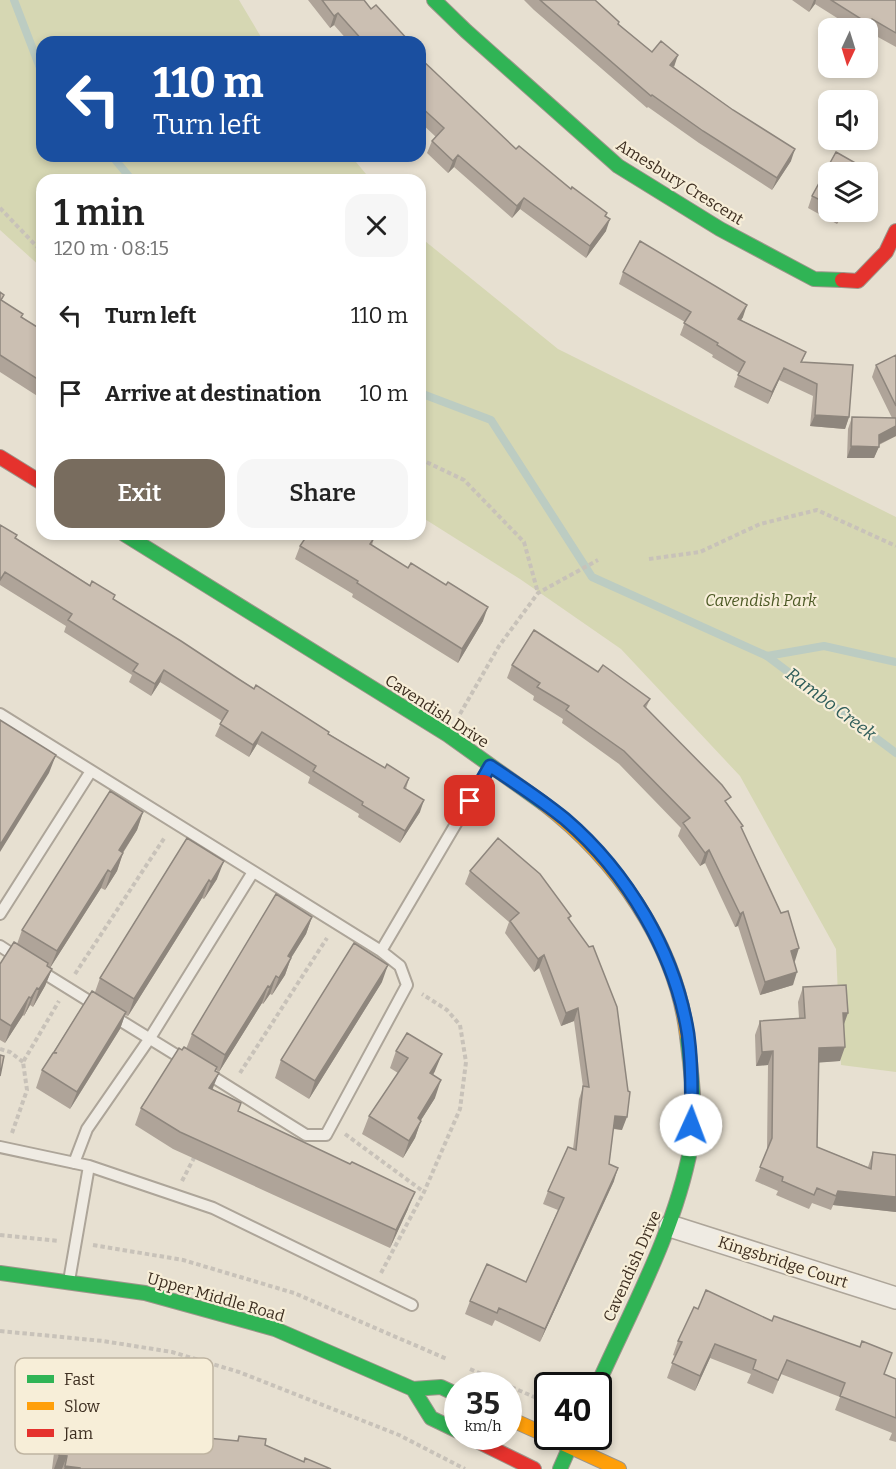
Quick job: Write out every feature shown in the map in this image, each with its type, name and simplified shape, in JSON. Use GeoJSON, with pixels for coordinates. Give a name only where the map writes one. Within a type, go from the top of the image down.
{"type":"FeatureCollection","features":[{"type":"Feature","properties":{"kind":"street","name":"Amesbury Crescent"},"geometry":{"type":"LineString","coordinates":[[434,0],[618,166],[720,229],[814,279],[858,281],[886,252],[896,231]]}},
{"type":"Feature","properties":{"kind":"street"},"geometry":{"type":"LineString","coordinates":[[0,457],[36,479]]}},
{"type":"Feature","properties":{"kind":"street","name":"Cavendish Drive"},"geometry":{"type":"LineString","coordinates":[[134,540],[448,735],[565,820],[602,855],[636,901],[658,943],[675,983],[687,1032],[693,1086],[691,1145],[670,1227],[603,1372]]}},
{"type":"Feature","properties":{"kind":"street","name":"Kingsbridge Court"},"geometry":{"type":"LineString","coordinates":[[670,1227],[896,1298]]}},
{"type":"Feature","properties":{"kind":"street","name":"Upper Middle Road"},"geometry":{"type":"LineString","coordinates":[[0,1273],[145,1293],[275,1329],[413,1389],[444,1388]]}},
{"type":"Feature","properties":{"kind":"street"},"geometry":{"type":"LineString","coordinates":[[413,1389],[431,1418],[444,1424]]}},
{"type":"Feature","properties":{"kind":"street"},"geometry":{"type":"LineString","coordinates":[[495,1450],[534,1469]]}},
{"type":"Feature","properties":{"kind":"street"},"geometry":{"type":"LineString","coordinates":[[560,1469],[568,1450]]}},
{"type":"Feature","properties":{"kind":"street"},"geometry":{"type":"LineString","coordinates":[[586,1450],[619,1469]]}},
{"type":"Feature","properties":{"kind":"lane"},"geometry":{"type":"LineString","coordinates":[[0,714],[381,951],[400,966],[407,985],[326,1135],[306,1135],[0,946]]}},
{"type":"Feature","properties":{"kind":"lane"},"geometry":{"type":"LineString","coordinates":[[381,951],[490,766]]}},
{"type":"Feature","properties":{"kind":"lane"},"geometry":{"type":"LineString","coordinates":[[0,914],[90,771]]}},
{"type":"Feature","properties":{"kind":"lane"},"geometry":{"type":"LineString","coordinates":[[74,1163],[87,1129],[150,1038],[254,872]]}},
{"type":"Feature","properties":{"kind":"lane"},"geometry":{"type":"LineString","coordinates":[[0,1146],[88,1166],[213,1208],[412,1305]]}},
{"type":"Feature","properties":{"kind":"lane"},"geometry":{"type":"LineString","coordinates":[[69,1283],[88,1166]]}},
{"type":"Feature","properties":{"kind":"path"},"geometry":{"type":"LineString","coordinates":[[0,208],[36,246]]}},
{"type":"Feature","properties":{"kind":"path"},"geometry":{"type":"LineString","coordinates":[[426,462],[464,480],[524,542],[538,593]]}},
{"type":"Feature","properties":{"kind":"path"},"geometry":{"type":"LineString","coordinates":[[649,559],[700,552],[760,524],[817,510],[896,546]]}},
{"type":"Feature","properties":{"kind":"path"},"geometry":{"type":"LineString","coordinates":[[448,735],[499,646],[538,593],[598,560]]}},
{"type":"Feature","properties":{"kind":"path"},"geometry":{"type":"LineString","coordinates":[[230,1088],[336,923]]}},
{"type":"Feature","properties":{"kind":"path"},"geometry":{"type":"LineString","coordinates":[[374,1287],[424,1192],[460,1109],[466,1062],[460,1025],[447,1010],[407,985]]}},
{"type":"Feature","properties":{"kind":"path"},"geometry":{"type":"LineString","coordinates":[[0,1049],[10,1052],[23,1062]]}},
{"type":"Feature","properties":{"kind":"path"},"geometry":{"type":"LineString","coordinates":[[332,1125],[424,1192]]}},
{"type":"Feature","properties":{"kind":"path"},"geometry":{"type":"LineString","coordinates":[[175,1195],[200,1146]]}},
{"type":"Feature","properties":{"kind":"path"},"geometry":{"type":"LineString","coordinates":[[0,1331],[103,1341],[172,1352],[193,1358]]}},
{"type":"Feature","properties":{"kind":"path"},"geometry":{"type":"LineString","coordinates":[[213,1364],[239,1372],[399,1436],[465,1469]]}},
{"type":"Feature","properties":{"kind":"green space"},"geometry":{"type":"Polygon","coordinates":[[[0,0],[239,0],[260,36],[36,36],[36,162],[356,162],[366,174],[36,174],[36,263],[0,230],[0,0]]]}},
{"type":"Feature","properties":{"kind":"green space","name":"Cavendish Park"},"geometry":{"type":"Polygon","coordinates":[[[426,242],[558,349],[896,517],[896,1072],[841,1065],[836,949],[740,776],[621,649],[520,579],[426,520],[426,242]]]}},
{"type":"Feature","properties":{"kind":"building"},"geometry":{"type":"Polygon","coordinates":[[[322,0],[364,0],[371,9],[376,5],[404,36],[359,36],[338,13],[334,16],[322,0]]]}},
{"type":"Feature","properties":{"kind":"building"},"geometry":{"type":"Polygon","coordinates":[[[540,0],[595,0],[619,22],[618,24],[652,52],[661,41],[678,55],[670,65],[733,110],[795,149],[777,178],[651,96],[540,0]]]}},
{"type":"Feature","properties":{"kind":"building"},"geometry":{"type":"Polygon","coordinates":[[[831,0],[896,0],[896,33],[878,22],[878,18],[860,18],[831,0]]]}},
{"type":"Feature","properties":{"kind":"building"},"geometry":{"type":"Polygon","coordinates":[[[426,64],[516,149],[519,146],[571,189],[572,187],[607,213],[605,216],[610,219],[590,246],[524,198],[517,206],[458,155],[453,161],[432,141],[444,128],[426,112],[426,64]]]}},
{"type":"Feature","properties":{"kind":"building"},"geometry":{"type":"Polygon","coordinates":[[[836,152],[854,162],[831,162],[836,152]]]}},
{"type":"Feature","properties":{"kind":"building"},"geometry":{"type":"Polygon","coordinates":[[[818,185],[818,199],[812,196],[818,185]]]}},
{"type":"Feature","properties":{"kind":"building"},"geometry":{"type":"Polygon","coordinates":[[[640,241],[747,305],[738,319],[806,352],[801,362],[853,365],[849,417],[815,415],[817,384],[784,368],[772,392],[738,375],[745,362],[684,323],[691,312],[623,272],[640,241]]]}},
{"type":"Feature","properties":{"kind":"building"},"geometry":{"type":"Polygon","coordinates":[[[0,292],[4,295],[1,300],[23,314],[21,317],[36,326],[36,378],[0,355],[0,292]]]}},
{"type":"Feature","properties":{"kind":"building"},"geometry":{"type":"Polygon","coordinates":[[[896,355],[896,406],[876,365],[896,355]]]}},
{"type":"Feature","properties":{"kind":"building"},"geometry":{"type":"Polygon","coordinates":[[[852,417],[896,418],[896,426],[879,435],[879,447],[851,446],[852,417]]]}},
{"type":"Feature","properties":{"kind":"building"},"geometry":{"type":"Polygon","coordinates":[[[0,525],[17,535],[15,538],[90,586],[92,581],[115,595],[113,599],[254,689],[256,685],[329,732],[328,734],[385,768],[387,764],[409,778],[404,788],[424,800],[405,831],[362,805],[363,802],[313,771],[316,766],[262,732],[253,745],[220,724],[228,711],[164,670],[155,684],[133,671],[138,664],[68,620],[72,614],[5,572],[0,580],[0,525]]]}},
{"type":"Feature","properties":{"kind":"building"},"geometry":{"type":"Polygon","coordinates":[[[304,540],[373,540],[370,544],[408,568],[411,563],[446,585],[448,582],[488,607],[462,649],[300,546],[304,540]]]}},
{"type":"Feature","properties":{"kind":"building"},"geometry":{"type":"Polygon","coordinates":[[[534,630],[598,672],[603,665],[650,699],[644,706],[722,785],[731,797],[725,801],[743,826],[741,827],[781,913],[788,911],[799,948],[791,951],[797,972],[765,982],[743,912],[740,914],[709,850],[705,853],[683,823],[690,818],[624,751],[566,710],[569,706],[537,687],[540,683],[512,665],[534,630]]]}},
{"type":"Feature","properties":{"kind":"building"},"geometry":{"type":"Polygon","coordinates":[[[0,720],[56,755],[0,845],[0,720]]]}},
{"type":"Feature","properties":{"kind":"building"},"geometry":{"type":"Polygon","coordinates":[[[110,791],[143,812],[119,850],[123,853],[111,872],[108,870],[57,951],[22,930],[110,791]]]}},
{"type":"Feature","properties":{"kind":"building"},"geometry":{"type":"Polygon","coordinates":[[[187,838],[224,861],[211,882],[209,880],[134,999],[100,978],[187,838]]]}},
{"type":"Feature","properties":{"kind":"building"},"geometry":{"type":"Polygon","coordinates":[[[498,838],[540,874],[571,916],[568,918],[589,947],[593,946],[617,1007],[628,1091],[630,1092],[627,1117],[615,1116],[609,1164],[618,1168],[545,1329],[499,1308],[497,1313],[470,1301],[487,1264],[526,1282],[564,1198],[548,1191],[568,1147],[576,1150],[583,1086],[589,1087],[578,1008],[566,1013],[544,955],[538,959],[510,921],[519,913],[470,871],[498,838]]]}},
{"type":"Feature","properties":{"kind":"building"},"geometry":{"type":"Polygon","coordinates":[[[276,894],[312,917],[288,956],[291,958],[279,978],[276,976],[270,987],[268,986],[225,1055],[192,1034],[276,894]]]}},
{"type":"Feature","properties":{"kind":"building"},"geometry":{"type":"Polygon","coordinates":[[[14,942],[48,963],[47,966],[52,969],[39,989],[37,988],[31,998],[29,997],[11,1026],[0,1019],[0,964],[14,942]]]}},
{"type":"Feature","properties":{"kind":"building"},"geometry":{"type":"Polygon","coordinates":[[[354,943],[388,965],[315,1081],[281,1060],[354,943]]]}},
{"type":"Feature","properties":{"kind":"building"},"geometry":{"type":"Polygon","coordinates":[[[846,985],[848,1013],[843,1013],[845,1047],[819,1048],[817,1147],[871,1169],[873,1152],[896,1155],[896,1197],[838,1191],[836,1196],[817,1188],[814,1195],[782,1181],[783,1177],[760,1167],[772,1138],[773,1051],[762,1052],[760,1021],[805,1018],[803,987],[846,985]]]}},
{"type":"Feature","properties":{"kind":"building"},"geometry":{"type":"Polygon","coordinates":[[[92,991],[126,1012],[77,1092],[42,1070],[53,1053],[57,1053],[54,1052],[92,991]]]}},
{"type":"Feature","properties":{"kind":"building"},"geometry":{"type":"Polygon","coordinates":[[[407,1033],[442,1054],[430,1073],[441,1080],[418,1118],[421,1121],[409,1141],[369,1116],[408,1058],[396,1051],[407,1033]]]}},
{"type":"Feature","properties":{"kind":"building"},"geometry":{"type":"Polygon","coordinates":[[[184,1047],[217,1067],[215,1071],[219,1073],[209,1088],[241,1103],[238,1111],[415,1192],[396,1230],[180,1132],[141,1108],[179,1048],[182,1050],[184,1047]]]}},
{"type":"Feature","properties":{"kind":"building"},"geometry":{"type":"Polygon","coordinates":[[[0,1055],[4,1056],[0,1076],[0,1055]]]}},
{"type":"Feature","properties":{"kind":"building"},"geometry":{"type":"Polygon","coordinates":[[[706,1290],[772,1321],[774,1316],[860,1347],[862,1341],[892,1353],[884,1374],[896,1379],[896,1418],[840,1396],[845,1383],[787,1360],[778,1380],[753,1369],[756,1360],[715,1344],[700,1376],[672,1363],[682,1342],[678,1341],[694,1307],[698,1309],[706,1290]]]}},
{"type":"Feature","properties":{"kind":"building"},"geometry":{"type":"Polygon","coordinates":[[[239,1436],[266,1439],[265,1445],[304,1462],[305,1458],[331,1469],[80,1469],[65,1466],[67,1456],[59,1455],[213,1454],[213,1439],[238,1441],[239,1436]]]}},
{"type":"Feature","properties":{"kind":"waterway"},"geometry":{"type":"LineString","coordinates":[[14,0],[36,57]]}},
{"type":"Feature","properties":{"kind":"waterway"},"geometry":{"type":"LineString","coordinates":[[117,162],[127,174]]}},
{"type":"Feature","properties":{"kind":"waterway","name":"Rambo Creek"},"geometry":{"type":"LineString","coordinates":[[426,395],[491,420],[592,577],[767,656],[896,753]]}},
{"type":"Feature","properties":{"kind":"waterway"},"geometry":{"type":"LineString","coordinates":[[767,656],[824,646],[896,662]]}},
{"type":"Feature","properties":{"kind":"traffic: fast"},"geometry":{"type":"LineString","coordinates":[[434,0],[618,166],[720,229],[814,279],[842,280]]}},
{"type":"Feature","properties":{"kind":"traffic: fast"},"geometry":{"type":"LineString","coordinates":[[134,540],[448,735],[543,803]]}},
{"type":"Feature","properties":{"kind":"traffic: fast"},"geometry":{"type":"LineString","coordinates":[[603,1372],[651,1269],[684,1178],[693,1133],[693,1091],[687,1036]]}},
{"type":"Feature","properties":{"kind":"traffic: fast"},"geometry":{"type":"LineString","coordinates":[[0,1273],[145,1293],[275,1329],[413,1389],[444,1388]]}},
{"type":"Feature","properties":{"kind":"traffic: fast"},"geometry":{"type":"LineString","coordinates":[[413,1389],[431,1418],[444,1424]]}},
{"type":"Feature","properties":{"kind":"traffic: fast"},"geometry":{"type":"LineString","coordinates":[[560,1469],[568,1450]]}},
{"type":"Feature","properties":{"kind":"traffic: slow"},"geometry":{"type":"LineString","coordinates":[[543,803],[595,850],[638,906],[656,936],[670,968],[681,1002],[687,1036]]}},
{"type":"Feature","properties":{"kind":"traffic: slow"},"geometry":{"type":"LineString","coordinates":[[522,1424],[534,1430]]}},
{"type":"Feature","properties":{"kind":"traffic: slow"},"geometry":{"type":"LineString","coordinates":[[577,1450],[619,1469]]}},
{"type":"Feature","properties":{"kind":"traffic: jam"},"geometry":{"type":"LineString","coordinates":[[842,280],[858,281],[886,252],[896,231]]}},
{"type":"Feature","properties":{"kind":"traffic: jam"},"geometry":{"type":"LineString","coordinates":[[0,457],[36,479]]}},
{"type":"Feature","properties":{"kind":"traffic: jam"},"geometry":{"type":"LineString","coordinates":[[495,1450],[534,1469]]}},
{"type":"Feature","properties":{"kind":"route"},"geometry":{"type":"LineString","coordinates":[[470,801],[490,766],[565,820],[602,855],[636,901],[658,943],[675,983],[687,1032],[693,1086],[691,1125]]}}]}
